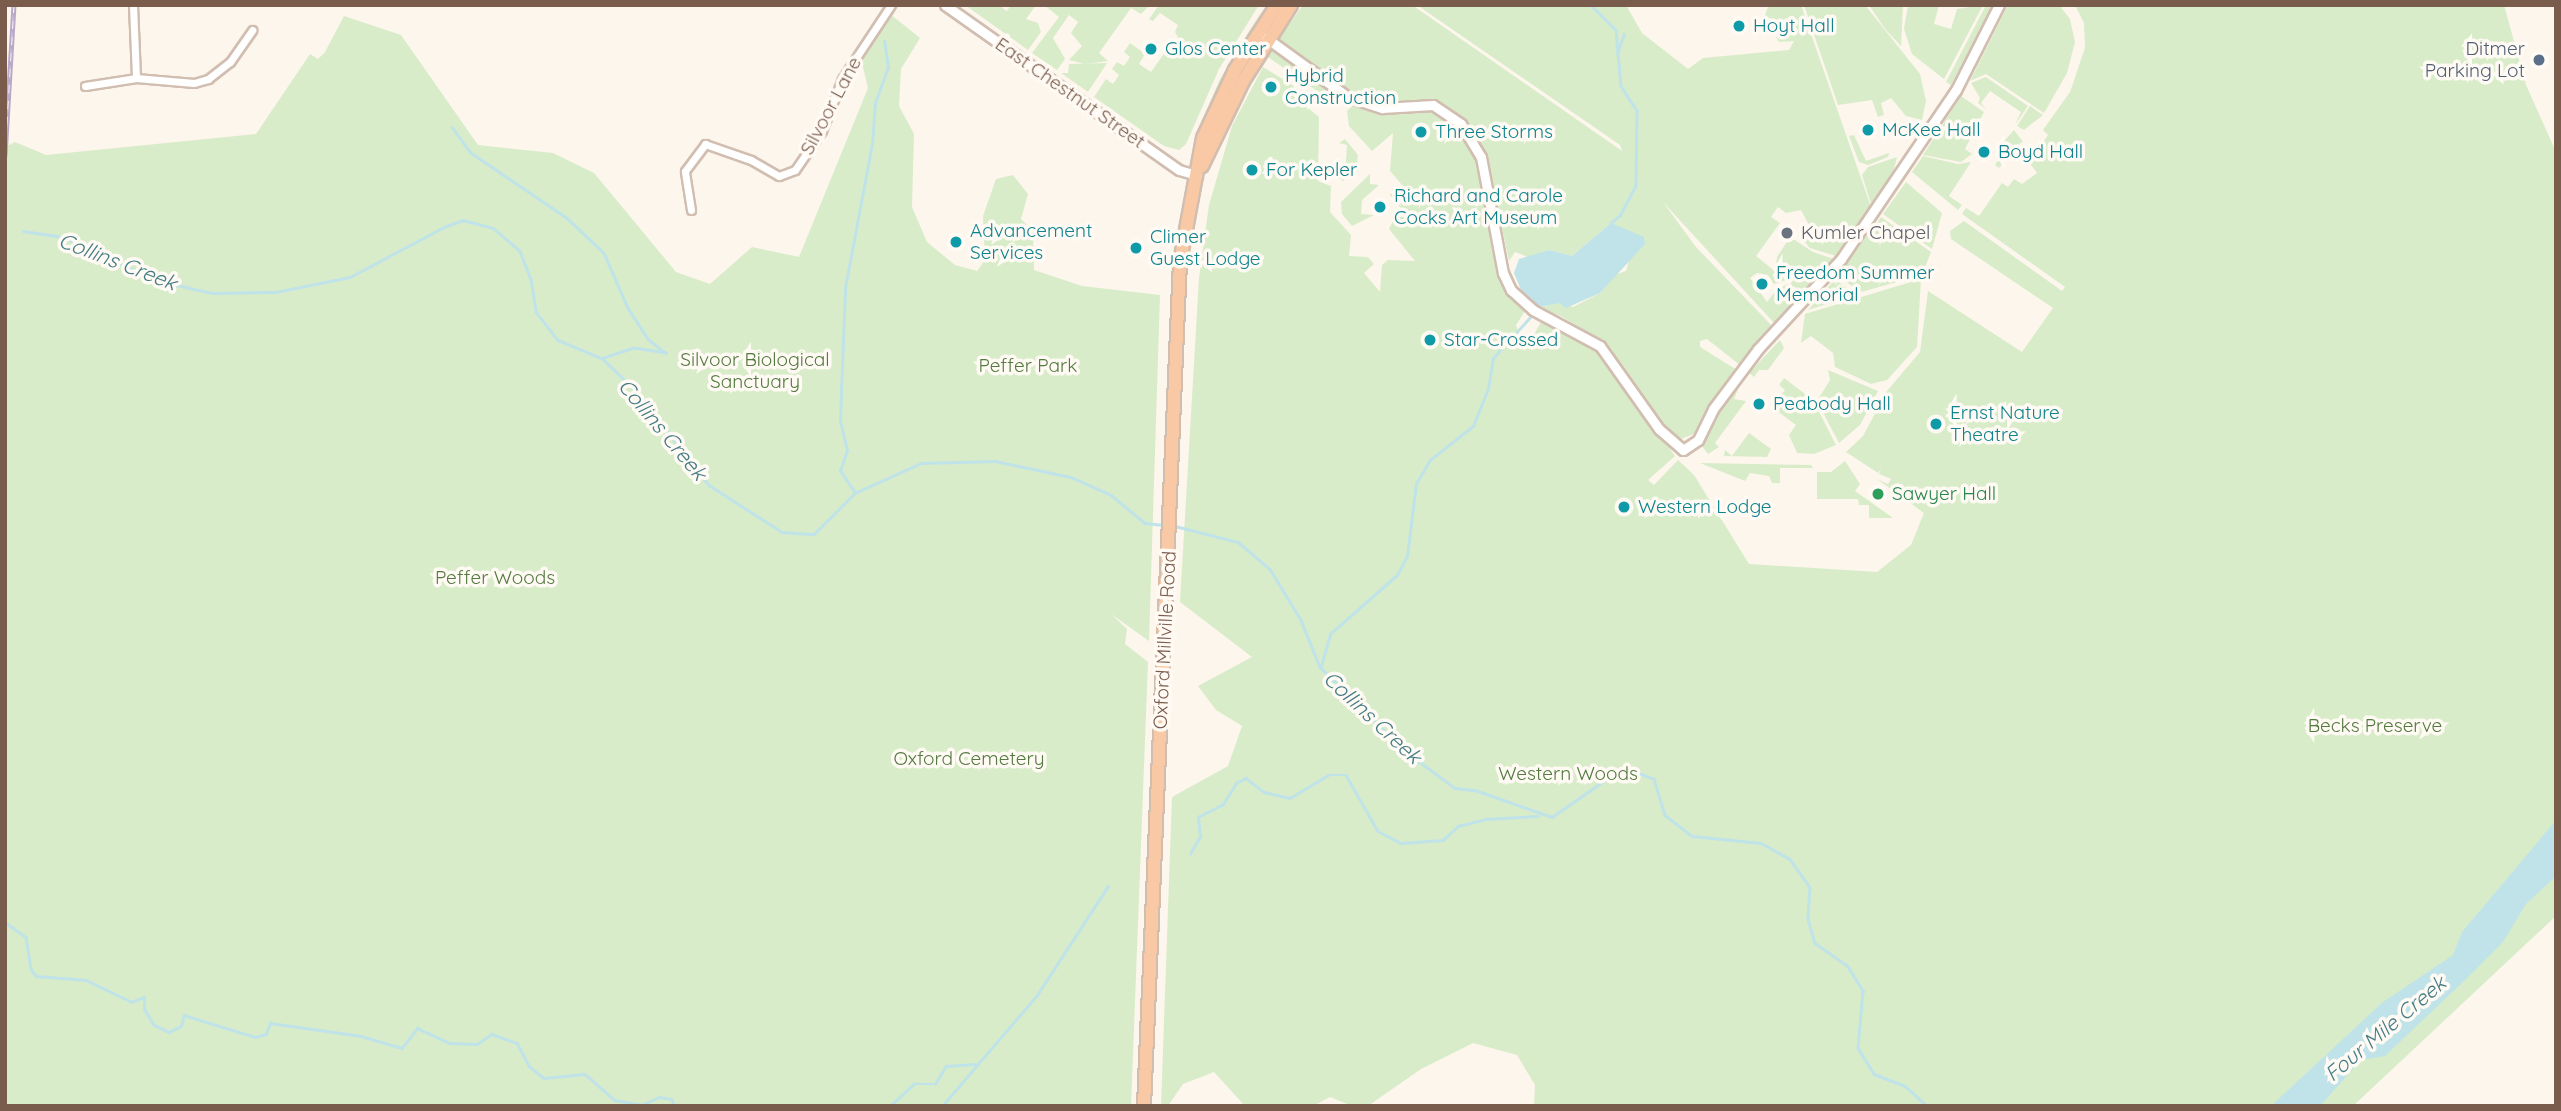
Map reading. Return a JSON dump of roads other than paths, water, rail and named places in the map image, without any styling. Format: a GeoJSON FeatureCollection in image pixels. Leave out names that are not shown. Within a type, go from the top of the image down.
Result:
{"type":"FeatureCollection","features":[{"type":"Feature","properties":{"kind":"highway"},"geometry":{"type":"LineString","coordinates":[[1263,36],[1277,5]]}},
{"type":"Feature","properties":{"kind":"highway"},"geometry":{"type":"LineString","coordinates":[[1263,36],[1291,5]]}},
{"type":"Feature","properties":{"kind":"highway","name":"Oxford Millville Road"},"geometry":{"type":"LineString","coordinates":[[1144,1106],[1180,262],[1197,176],[1213,115],[1263,36]]}},
{"type":"Feature","properties":{"kind":"street"},"geometry":{"type":"LineString","coordinates":[[133,5],[136,78]]}},
{"type":"Feature","properties":{"kind":"street","name":"Silvoor Lane"},"geometry":{"type":"LineString","coordinates":[[691,210],[685,171],[705,144],[751,159],[779,176],[795,170],[822,131],[837,88],[891,5]]}},
{"type":"Feature","properties":{"kind":"street","name":"East Chestnut Street"},"geometry":{"type":"LineString","coordinates":[[945,5],[1179,170],[1197,176]]}},
{"type":"Feature","properties":{"kind":"street"},"geometry":{"type":"LineString","coordinates":[[1263,36],[1357,100],[1382,108],[1433,104],[1461,124],[1481,157],[1503,273],[1524,304],[1600,346],[1667,439],[1690,449],[1742,370],[1829,274],[1897,179],[1956,90],[1999,5]]}},
{"type":"Feature","properties":{"kind":"street"},"geometry":{"type":"LineString","coordinates":[[85,86],[136,78],[194,83],[208,79],[230,62],[252,30]]}},
{"type":"Feature","properties":{"kind":"water"},"geometry":{"type":"Polygon","coordinates":[[[1611,223],[1644,237],[1645,244],[1600,293],[1566,308],[1559,303],[1540,307],[1523,295],[1514,273],[1519,259],[1549,250],[1572,256],[1611,223]]]}},
{"type":"Feature","properties":{"kind":"water","name":"Four Mile Creek"},"geometry":{"type":"Polygon","coordinates":[[[2556,820],[2556,876],[2526,904],[2503,942],[2385,1056],[2361,1060],[2320,1106],[2271,1106],[2383,1002],[2453,955],[2462,932],[2556,820]]]}},
{"type":"Feature","properties":{"kind":"waterway"},"geometry":{"type":"LineString","coordinates":[[1591,5],[1616,30],[1621,86],[1637,111],[1636,186],[1620,216],[1611,223]]}},
{"type":"Feature","properties":{"kind":"waterway"},"geometry":{"type":"LineString","coordinates":[[1617,54],[1624,34]]}},
{"type":"Feature","properties":{"kind":"waterway"},"geometry":{"type":"LineString","coordinates":[[855,493],[840,471],[847,451],[840,420],[845,288],[872,144],[875,103],[888,68],[884,41]]}},
{"type":"Feature","properties":{"kind":"waterway"},"geometry":{"type":"LineString","coordinates":[[452,127],[470,152],[567,218],[604,253],[628,308],[648,339],[666,353],[634,348],[604,358]]}},
{"type":"Feature","properties":{"kind":"waterway","name":"Collins Creek"},"geometry":{"type":"LineString","coordinates":[[23,231],[63,237],[155,280],[212,293],[276,292],[350,277],[444,227],[463,220],[493,228],[520,251],[531,279],[536,312],[558,340],[603,359],[637,392],[709,485],[782,532],[814,534],[855,493],[921,463],[995,461],[1071,477],[1111,495],[1145,523],[1164,525]]}},
{"type":"Feature","properties":{"kind":"waterway"},"geometry":{"type":"LineString","coordinates":[[1321,666],[1330,634],[1397,575],[1407,556],[1416,484],[1430,460],[1473,426],[1488,389],[1493,358],[1533,314]]}},
{"type":"Feature","properties":{"kind":"waterway","name":"Collins Creek"},"geometry":{"type":"LineString","coordinates":[[1175,526],[1238,542],[1270,569],[1301,620],[1320,667],[1405,751],[1455,788],[1475,790],[1552,817],[1608,778],[1631,770],[1654,779],[1665,815],[1692,836],[1761,843],[1790,859],[1810,888],[1808,919],[1815,943],[1847,965],[1863,991],[1858,1048],[1874,1074],[1905,1086],[1927,1106]]}},
{"type":"Feature","properties":{"kind":"waterway"},"geometry":{"type":"LineString","coordinates":[[1190,854],[1200,837],[1198,817],[1223,804],[1236,783],[1246,778],[1264,792],[1290,798],[1328,775],[1346,775],[1378,831],[1401,843],[1443,840],[1458,826],[1486,819],[1538,816]]}},
{"type":"Feature","properties":{"kind":"waterway"},"geometry":{"type":"LineString","coordinates":[[942,1106],[1037,995],[1108,886]]}},
{"type":"Feature","properties":{"kind":"waterway"},"geometry":{"type":"LineString","coordinates":[[5,922],[26,937],[31,969],[36,976],[86,980],[132,1002],[144,997],[145,1010],[154,1025],[169,1032],[181,1026],[184,1015],[255,1037],[266,1034],[270,1023],[361,1036],[402,1048],[417,1028],[449,1043],[477,1044],[492,1034],[517,1043],[529,1066],[544,1078],[585,1074],[615,1100],[642,1105],[659,1097],[672,1099],[674,1106]]}},
{"type":"Feature","properties":{"kind":"waterway"},"geometry":{"type":"LineString","coordinates":[[890,1106],[914,1084],[935,1084],[946,1066],[975,1064]]}},
{"type":"Feature","properties":{"kind":"railway"},"geometry":{"type":"LineString","coordinates":[[5,156],[14,5]]}},
{"type":"Feature","properties":{"kind":"place","name":"Hoyt Hall"},"geometry":{"type":"Point","coordinates":[1739,26]}},
{"type":"Feature","properties":{"kind":"place","name":"Glos Center"},"geometry":{"type":"Point","coordinates":[1151,49]}},
{"type":"Feature","properties":{"kind":"place","name":"Ditmer Parking Lot"},"geometry":{"type":"Point","coordinates":[2539,60]}},
{"type":"Feature","properties":{"kind":"place","name":"Hybrid Construction"},"geometry":{"type":"Point","coordinates":[1271,87]}},
{"type":"Feature","properties":{"kind":"place","name":"McKee Hall"},"geometry":{"type":"Point","coordinates":[1868,130]}},
{"type":"Feature","properties":{"kind":"place","name":"Three Storms"},"geometry":{"type":"Point","coordinates":[1421,132]}},
{"type":"Feature","properties":{"kind":"place","name":"Boyd Hall"},"geometry":{"type":"Point","coordinates":[1984,152]}},
{"type":"Feature","properties":{"kind":"place","name":"For Kepler"},"geometry":{"type":"Point","coordinates":[1252,170]}},
{"type":"Feature","properties":{"kind":"place","name":"Richard and Carole Cocks Art Museum"},"geometry":{"type":"Point","coordinates":[1380,207]}},
{"type":"Feature","properties":{"kind":"place","name":"Kumler Chapel"},"geometry":{"type":"Point","coordinates":[1787,233]}},
{"type":"Feature","properties":{"kind":"place","name":"Advancement Services"},"geometry":{"type":"Point","coordinates":[956,242]}},
{"type":"Feature","properties":{"kind":"place","name":"Climer Guest Lodge"},"geometry":{"type":"Point","coordinates":[1136,248]}},
{"type":"Feature","properties":{"kind":"place","name":"Freedom Summer Memorial"},"geometry":{"type":"Point","coordinates":[1762,284]}},
{"type":"Feature","properties":{"kind":"place","name":"Star-Crossed"},"geometry":{"type":"Point","coordinates":[1430,340]}},
{"type":"Feature","properties":{"kind":"place","name":"Peabody Hall"},"geometry":{"type":"Point","coordinates":[1759,404]}},
{"type":"Feature","properties":{"kind":"place","name":"Ernst Nature Theatre"},"geometry":{"type":"Point","coordinates":[1936,424]}},
{"type":"Feature","properties":{"kind":"place","name":"Sawyer Hall"},"geometry":{"type":"Point","coordinates":[1878,494]}},
{"type":"Feature","properties":{"kind":"place","name":"Western Lodge"},"geometry":{"type":"Point","coordinates":[1624,507]}},
{"type":"Feature","properties":{"kind":"park label","name":"Peffer Park"},"geometry":{"type":"Point","coordinates":[1028,366]}},
{"type":"Feature","properties":{"kind":"park label","name":"Silvoor Biological Sanctuary"},"geometry":{"type":"Point","coordinates":[755,371]}},
{"type":"Feature","properties":{"kind":"park label","name":"Peffer Woods"},"geometry":{"type":"Point","coordinates":[495,578]}},
{"type":"Feature","properties":{"kind":"park label","name":"Becks Preserve"},"geometry":{"type":"Point","coordinates":[2375,726]}},
{"type":"Feature","properties":{"kind":"park label","name":"Oxford Cemetery"},"geometry":{"type":"Point","coordinates":[969,759]}},
{"type":"Feature","properties":{"kind":"park label","name":"Western Woods"},"geometry":{"type":"Point","coordinates":[1568,774]}}]}
